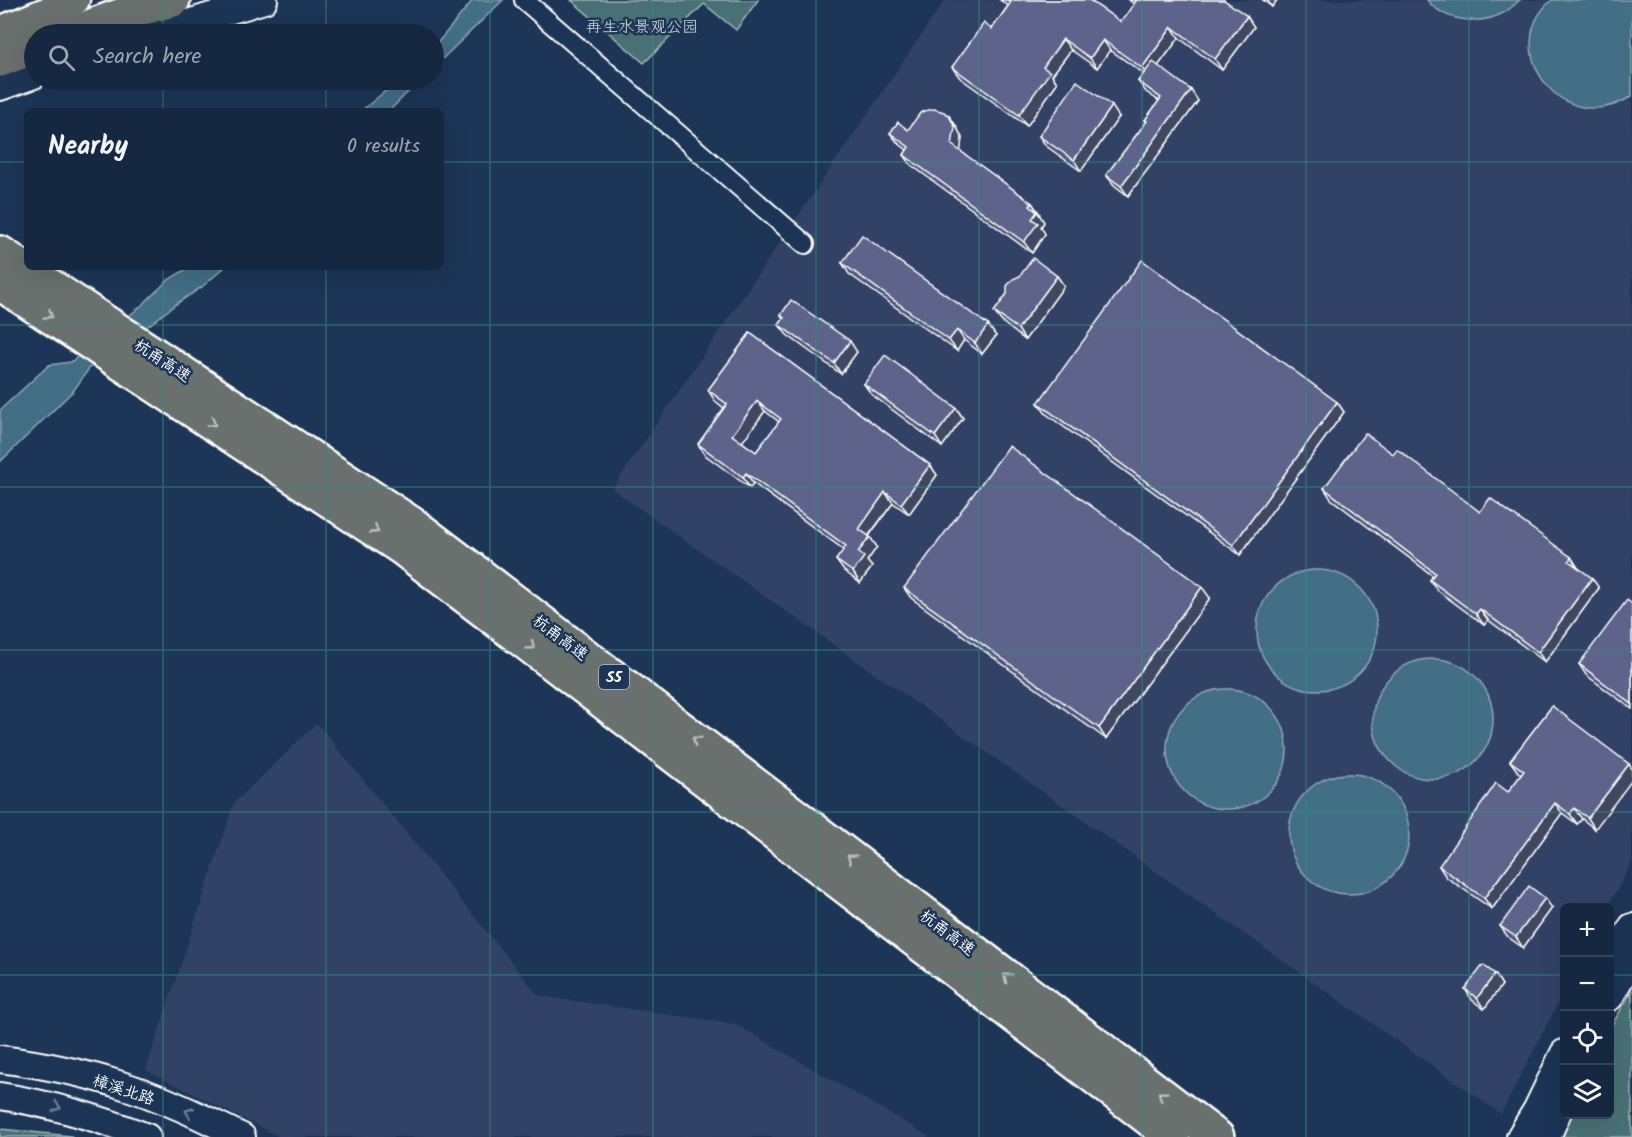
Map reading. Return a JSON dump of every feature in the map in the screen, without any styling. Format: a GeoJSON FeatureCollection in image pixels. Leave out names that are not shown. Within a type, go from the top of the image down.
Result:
{"type":"FeatureCollection","features":[{"type":"Feature","properties":{"kind":"highway"},"geometry":{"type":"LineString","coordinates":[[97,24],[173,0]]}},
{"type":"Feature","properties":{"kind":"highway"},"geometry":{"type":"LineString","coordinates":[[0,60],[24,51]]}},
{"type":"Feature","properties":{"kind":"highway","name":"杭甬高速"},"geometry":{"type":"LineString","coordinates":[[0,253],[24,269]]}},
{"type":"Feature","properties":{"kind":"highway","name":"杭甬高速"},"geometry":{"type":"LineString","coordinates":[[26,270],[415,526],[1213,1134]]}},
{"type":"Feature","properties":{"kind":"highway","name":"杭甬高速"},"geometry":{"type":"LineString","coordinates":[[0,283],[402,548],[1173,1137]]}},
{"type":"Feature","properties":{"kind":"main road"},"geometry":{"type":"LineString","coordinates":[[0,31],[75,0]]}},
{"type":"Feature","properties":{"kind":"street"},"geometry":{"type":"LineString","coordinates":[[185,24],[264,0]]}},
{"type":"Feature","properties":{"kind":"street"},"geometry":{"type":"LineString","coordinates":[[525,0],[805,244]]}},
{"type":"Feature","properties":{"kind":"street"},"geometry":{"type":"LineString","coordinates":[[0,87],[24,79]]}},
{"type":"Feature","properties":{"kind":"street"},"geometry":{"type":"LineString","coordinates":[[1614,959],[1632,927]]}},
{"type":"Feature","properties":{"kind":"street"},"geometry":{"type":"LineString","coordinates":[[1614,990],[1632,957]]}},
{"type":"Feature","properties":{"kind":"street","name":"樟溪北路"},"geometry":{"type":"LineString","coordinates":[[0,1059],[33,1063],[118,1084],[196,1114],[242,1137]]}},
{"type":"Feature","properties":{"kind":"street"},"geometry":{"type":"LineString","coordinates":[[1520,1137],[1537,1109],[1560,1061]]}},
{"type":"Feature","properties":{"kind":"street"},"geometry":{"type":"LineString","coordinates":[[0,1096],[43,1102],[107,1121],[147,1137]]}},
{"type":"Feature","properties":{"kind":"street"},"geometry":{"type":"LineString","coordinates":[[1547,1137],[1560,1107]]}},
{"type":"Feature","properties":{"kind":"shaded area"},"geometry":{"type":"Polygon","coordinates":[[[473,0],[503,0],[444,57],[444,35],[473,0]]]}},
{"type":"Feature","properties":{"kind":"shaded area"},"geometry":{"type":"Polygon","coordinates":[[[945,0],[1632,0],[1632,862],[1610,903],[1560,903],[1560,999],[1501,1114],[612,489],[945,0]]]}},
{"type":"Feature","properties":{"kind":"shaded area"},"geometry":{"type":"Polygon","coordinates":[[[1427,0],[1520,0],[1507,11],[1495,16],[1464,20],[1443,13],[1427,0]]]}},
{"type":"Feature","properties":{"kind":"shaded area"},"geometry":{"type":"Polygon","coordinates":[[[1552,0],[1632,0],[1632,96],[1606,107],[1581,107],[1561,98],[1544,82],[1534,62],[1531,40],[1537,19],[1552,0]]]}},
{"type":"Feature","properties":{"kind":"shaded area"},"geometry":{"type":"Polygon","coordinates":[[[387,90],[410,90],[392,108],[365,108],[387,90]]]}},
{"type":"Feature","properties":{"kind":"shaded area"},"geometry":{"type":"Polygon","coordinates":[[[185,270],[222,270],[101,363],[90,367],[74,390],[0,462],[0,410],[49,365],[71,362],[141,306],[168,280],[185,270]]]}},
{"type":"Feature","properties":{"kind":"shaded area"},"geometry":{"type":"Polygon","coordinates":[[[1317,570],[1340,575],[1359,588],[1372,607],[1377,630],[1372,653],[1359,672],[1340,685],[1317,690],[1294,685],[1275,672],[1262,653],[1257,630],[1262,607],[1275,588],[1294,575],[1317,570]]]}},
{"type":"Feature","properties":{"kind":"shaded area"},"geometry":{"type":"Polygon","coordinates":[[[1433,659],[1456,664],[1475,677],[1488,696],[1493,719],[1488,742],[1475,761],[1456,774],[1433,779],[1410,774],[1391,761],[1378,742],[1373,719],[1378,696],[1391,677],[1410,664],[1433,659]]]}},
{"type":"Feature","properties":{"kind":"shaded area"},"geometry":{"type":"Polygon","coordinates":[[[1227,689],[1250,694],[1269,707],[1282,726],[1287,749],[1282,772],[1269,791],[1250,804],[1227,809],[1204,804],[1185,791],[1172,772],[1167,749],[1172,726],[1185,707],[1204,694],[1227,689]]]}},
{"type":"Feature","properties":{"kind":"shaded area"},"geometry":{"type":"Polygon","coordinates":[[[317,723],[539,996],[735,1024],[930,1137],[280,1137],[146,1070],[234,803],[317,723]]]}},
{"type":"Feature","properties":{"kind":"shaded area"},"geometry":{"type":"Polygon","coordinates":[[[1349,774],[1372,779],[1391,792],[1404,811],[1409,834],[1404,857],[1391,876],[1372,889],[1349,894],[1326,889],[1307,876],[1294,857],[1289,834],[1294,811],[1307,792],[1326,779],[1349,774]]]}},
{"type":"Feature","properties":{"kind":"green space","name":"再生水景观公园"},"geometry":{"type":"Polygon","coordinates":[[[571,0],[758,0],[736,30],[704,4],[644,63],[571,0]]]}},
{"type":"Feature","properties":{"kind":"green space"},"geometry":{"type":"Polygon","coordinates":[[[1632,991],[1632,1137],[1559,1137],[1567,1119],[1614,1119],[1614,1021],[1632,991]]]}},
{"type":"Feature","properties":{"kind":"green space"},"geometry":{"type":"Polygon","coordinates":[[[0,1129],[71,1136],[73,1137],[0,1137],[0,1129]]]}},
{"type":"Feature","properties":{"kind":"building"},"geometry":{"type":"Polygon","coordinates":[[[1008,0],[1089,0],[1121,22],[1135,0],[1224,0],[1247,16],[1215,59],[1172,27],[1142,68],[1103,40],[1090,58],[1063,39],[1043,67],[1050,72],[1019,115],[952,67],[984,23],[992,29],[1011,2],[1008,0]]]}},
{"type":"Feature","properties":{"kind":"building"},"geometry":{"type":"Polygon","coordinates":[[[1153,62],[1191,90],[1121,186],[1106,175],[1147,121],[1145,120],[1161,98],[1138,81],[1153,62]]]}},
{"type":"Feature","properties":{"kind":"building"},"geometry":{"type":"Polygon","coordinates":[[[1077,81],[1112,106],[1074,160],[1039,136],[1077,81]]]}},
{"type":"Feature","properties":{"kind":"building"},"geometry":{"type":"Polygon","coordinates":[[[934,109],[949,116],[955,127],[952,145],[1032,203],[1030,206],[1037,212],[1032,219],[1038,223],[1024,242],[904,155],[909,147],[890,133],[898,122],[908,130],[920,113],[934,109]]]}},
{"type":"Feature","properties":{"kind":"building"},"geometry":{"type":"Polygon","coordinates":[[[862,235],[988,325],[975,343],[957,330],[949,340],[842,263],[862,235]]]}},
{"type":"Feature","properties":{"kind":"building"},"geometry":{"type":"Polygon","coordinates":[[[1033,258],[1057,276],[1018,329],[994,312],[1007,294],[1007,286],[1013,279],[1020,276],[1033,258]]]}},
{"type":"Feature","properties":{"kind":"building"},"geometry":{"type":"Polygon","coordinates":[[[1142,260],[1337,402],[1233,545],[1038,403],[1142,260]]]}},
{"type":"Feature","properties":{"kind":"building"},"geometry":{"type":"Polygon","coordinates":[[[791,300],[850,341],[834,363],[779,325],[784,318],[781,315],[791,300]]]}},
{"type":"Feature","properties":{"kind":"building"},"geometry":{"type":"Polygon","coordinates":[[[750,333],[930,465],[901,504],[885,492],[859,529],[870,537],[858,552],[864,557],[853,572],[836,560],[846,546],[746,473],[743,477],[698,444],[727,404],[708,390],[750,333]],[[757,401],[732,435],[756,452],[781,419],[757,401]]]}},
{"type":"Feature","properties":{"kind":"building"},"geometry":{"type":"Polygon","coordinates":[[[885,355],[956,408],[935,436],[864,384],[885,355]]]}},
{"type":"Feature","properties":{"kind":"building"},"geometry":{"type":"Polygon","coordinates":[[[1365,433],[1393,454],[1397,449],[1480,512],[1490,498],[1571,557],[1569,561],[1592,578],[1538,652],[1480,609],[1476,614],[1430,580],[1435,573],[1324,488],[1365,433]]]}},
{"type":"Feature","properties":{"kind":"building"},"geometry":{"type":"Polygon","coordinates":[[[1009,446],[1202,587],[1099,728],[904,588],[1009,446]]]}},
{"type":"Feature","properties":{"kind":"building"},"geometry":{"type":"Polygon","coordinates":[[[1627,600],[1632,604],[1632,704],[1579,664],[1627,600]]]}},
{"type":"Feature","properties":{"kind":"building"},"geometry":{"type":"Polygon","coordinates":[[[1552,706],[1629,764],[1588,818],[1574,808],[1570,814],[1555,803],[1484,898],[1439,866],[1496,783],[1508,792],[1524,771],[1510,761],[1552,706]]]}},
{"type":"Feature","properties":{"kind":"building"},"geometry":{"type":"Polygon","coordinates":[[[1529,886],[1545,898],[1516,937],[1500,926],[1529,886]]]}},
{"type":"Feature","properties":{"kind":"building"},"geometry":{"type":"Polygon","coordinates":[[[1483,965],[1495,974],[1477,998],[1465,989],[1483,965]]]}}]}
